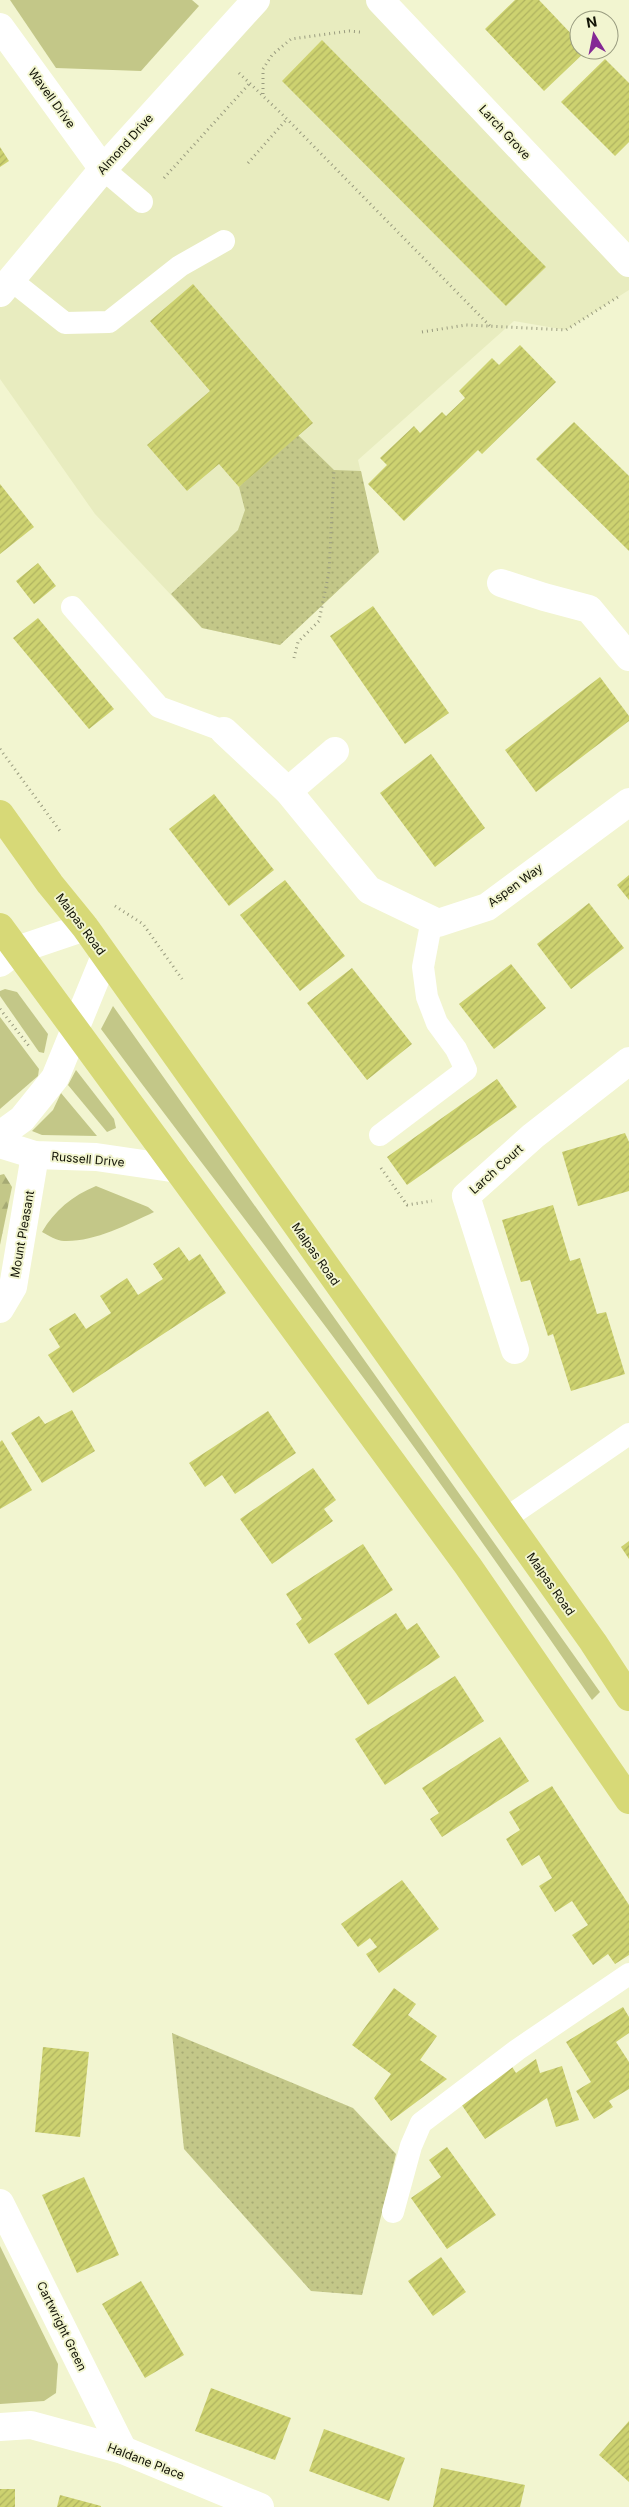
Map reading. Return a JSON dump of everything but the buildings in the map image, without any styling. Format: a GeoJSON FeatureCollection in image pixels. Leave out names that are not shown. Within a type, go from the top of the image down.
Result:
{"type":"FeatureCollection","features":[{"type":"Feature","properties":{"kind":"main road","name":"Malpas Road"},"geometry":{"type":"LineString","coordinates":[[0,814],[50,884],[85,927],[629,1697]]}},
{"type":"Feature","properties":{"kind":"main road"},"geometry":{"type":"LineString","coordinates":[[0,927],[8,957],[74,1028],[178,1169],[468,1566],[629,1800]]}},
{"type":"Feature","properties":{"kind":"street","name":"Almond Drive"},"geometry":{"type":"LineString","coordinates":[[6,287],[103,169],[256,0]]}},
{"type":"Feature","properties":{"kind":"street","name":"Larch Grove"},"geometry":{"type":"LineString","coordinates":[[380,0],[629,263]]}},
{"type":"Feature","properties":{"kind":"street","name":"Wavell Drive"},"geometry":{"type":"LineString","coordinates":[[0,27],[103,169]]}},
{"type":"Feature","properties":{"kind":"street"},"geometry":{"type":"LineString","coordinates":[[502,583],[544,598],[589,609],[629,657]]}},
{"type":"Feature","properties":{"kind":"street","name":"Aspen Way"},"geometry":{"type":"LineString","coordinates":[[224,731],[288,791],[369,890],[438,923],[487,907],[629,802]]}},
{"type":"Feature","properties":{"kind":"street"},"geometry":{"type":"LineString","coordinates":[[288,791],[334,751]]}},
{"type":"Feature","properties":{"kind":"street"},"geometry":{"type":"LineString","coordinates":[[8,957],[85,927]]}},
{"type":"Feature","properties":{"kind":"street"},"geometry":{"type":"LineString","coordinates":[[0,1135],[22,1119],[55,1078],[105,956]]}},
{"type":"Feature","properties":{"kind":"street","name":"Larch Court"},"geometry":{"type":"LineString","coordinates":[[515,1350],[466,1196],[533,1136],[629,1062]]}},
{"type":"Feature","properties":{"kind":"street","name":"Russell Drive"},"geometry":{"type":"LineString","coordinates":[[0,1144],[35,1155],[96,1157],[178,1169]]}},
{"type":"Feature","properties":{"kind":"street","name":"Mount Pleasant"},"geometry":{"type":"LineString","coordinates":[[0,1309],[13,1287],[35,1155]]}},
{"type":"Feature","properties":{"kind":"street","name":"Cartwright Green"},"geometry":{"type":"LineString","coordinates":[[0,2202],[123,2450]]}},
{"type":"Feature","properties":{"kind":"street","name":"Haldane Place"},"geometry":{"type":"LineString","coordinates":[[0,2426],[31,2425],[123,2450],[260,2507]]}},
{"type":"Feature","properties":{"kind":"lane"},"geometry":{"type":"LineString","coordinates":[[103,169],[142,202]]}},
{"type":"Feature","properties":{"kind":"lane"},"geometry":{"type":"LineString","coordinates":[[6,287],[66,324],[109,322],[180,266],[224,241]]}},
{"type":"Feature","properties":{"kind":"lane"},"geometry":{"type":"LineString","coordinates":[[72,607],[159,707],[224,731]]}},
{"type":"Feature","properties":{"kind":"lane"},"geometry":{"type":"LineString","coordinates":[[380,1135],[466,1070],[456,1048],[437,1023],[427,997],[423,967],[432,919]]}},
{"type":"Feature","properties":{"kind":"lane"},"geometry":{"type":"LineString","coordinates":[[505,1519],[629,1434]]}},
{"type":"Feature","properties":{"kind":"lane"},"geometry":{"type":"LineString","coordinates":[[393,2212],[411,2146],[421,2123],[517,2050],[629,1974]]}},
{"type":"Feature","properties":{"kind":"path"},"geometry":{"type":"LineString","coordinates":[[262,95],[263,69],[272,55],[291,39],[349,31],[415,36]]}},
{"type":"Feature","properties":{"kind":"path"},"geometry":{"type":"LineString","coordinates":[[211,50],[250,83],[287,119],[490,326]]}},
{"type":"Feature","properties":{"kind":"path"},"geometry":{"type":"LineString","coordinates":[[142,202],[250,83]]}},
{"type":"Feature","properties":{"kind":"path"},"geometry":{"type":"LineString","coordinates":[[248,163],[287,119]]}},
{"type":"Feature","properties":{"kind":"path"},"geometry":{"type":"LineString","coordinates":[[422,332],[466,325],[566,330],[621,295]]}},
{"type":"Feature","properties":{"kind":"path"},"geometry":{"type":"LineString","coordinates":[[294,658],[298,642],[319,621],[328,572],[334,470]]}},
{"type":"Feature","properties":{"kind":"path"},"geometry":{"type":"LineString","coordinates":[[0,749],[46,812]]}},
{"type":"Feature","properties":{"kind":"path"},"geometry":{"type":"LineString","coordinates":[[109,902],[143,924],[182,978]]}},
{"type":"Feature","properties":{"kind":"path"},"geometry":{"type":"LineString","coordinates":[[0,1009],[55,1078]]}},
{"type":"Feature","properties":{"kind":"path"},"geometry":{"type":"LineString","coordinates":[[380,1135],[379,1165],[407,1205],[466,1196]]}},
{"type":"Feature","properties":{"kind":"shaded area"},"geometry":{"type":"Polygon","coordinates":[[[256,0],[380,0],[629,263],[629,290],[566,330],[514,321],[358,460],[379,552],[280,645],[202,628],[95,514],[0,379],[0,293],[256,0]]]}},
{"type":"Feature","properties":{"kind":"green space"},"geometry":{"type":"Polygon","coordinates":[[[10,0],[192,0],[199,6],[141,71],[56,68],[10,0]]]}},
{"type":"Feature","properties":{"kind":"green space"},"geometry":{"type":"Polygon","coordinates":[[[298,435],[334,470],[361,471],[379,552],[280,645],[202,628],[171,594],[238,530],[245,510],[239,487],[298,435]]]}},
{"type":"Feature","properties":{"kind":"green space"},"geometry":{"type":"Polygon","coordinates":[[[5,989],[17,992],[48,1034],[44,1053],[39,1052],[0,996],[0,991],[5,989]]]}},
{"type":"Feature","properties":{"kind":"green space"},"geometry":{"type":"Polygon","coordinates":[[[113,1006],[600,1692],[592,1700],[398,1424],[101,1029],[113,1006]]]}},
{"type":"Feature","properties":{"kind":"green space"},"geometry":{"type":"Polygon","coordinates":[[[0,1017],[39,1069],[38,1076],[0,1109],[0,1017]]]}},
{"type":"Feature","properties":{"kind":"green space"},"geometry":{"type":"Polygon","coordinates":[[[76,1070],[114,1119],[116,1128],[107,1132],[68,1085],[76,1070]]]}},
{"type":"Feature","properties":{"kind":"green space"},"geometry":{"type":"Polygon","coordinates":[[[61,1093],[97,1136],[42,1135],[32,1131],[53,1110],[61,1093]]]}},
{"type":"Feature","properties":{"kind":"green space"},"geometry":{"type":"Polygon","coordinates":[[[4,1174],[12,1187],[0,1245],[0,1175],[4,1174]]]}},
{"type":"Feature","properties":{"kind":"green space"},"geometry":{"type":"Polygon","coordinates":[[[96,1186],[148,1207],[154,1212],[110,1232],[87,1239],[61,1241],[42,1232],[58,1210],[65,1204],[79,1194],[96,1186]]]}},
{"type":"Feature","properties":{"kind":"green space"},"geometry":{"type":"Polygon","coordinates":[[[172,2033],[353,2108],[396,2154],[362,2295],[311,2291],[184,2149],[172,2033]]]}},
{"type":"Feature","properties":{"kind":"green space"},"geometry":{"type":"Polygon","coordinates":[[[0,2246],[58,2364],[56,2393],[44,2401],[0,2404],[0,2246]]]}}]}
